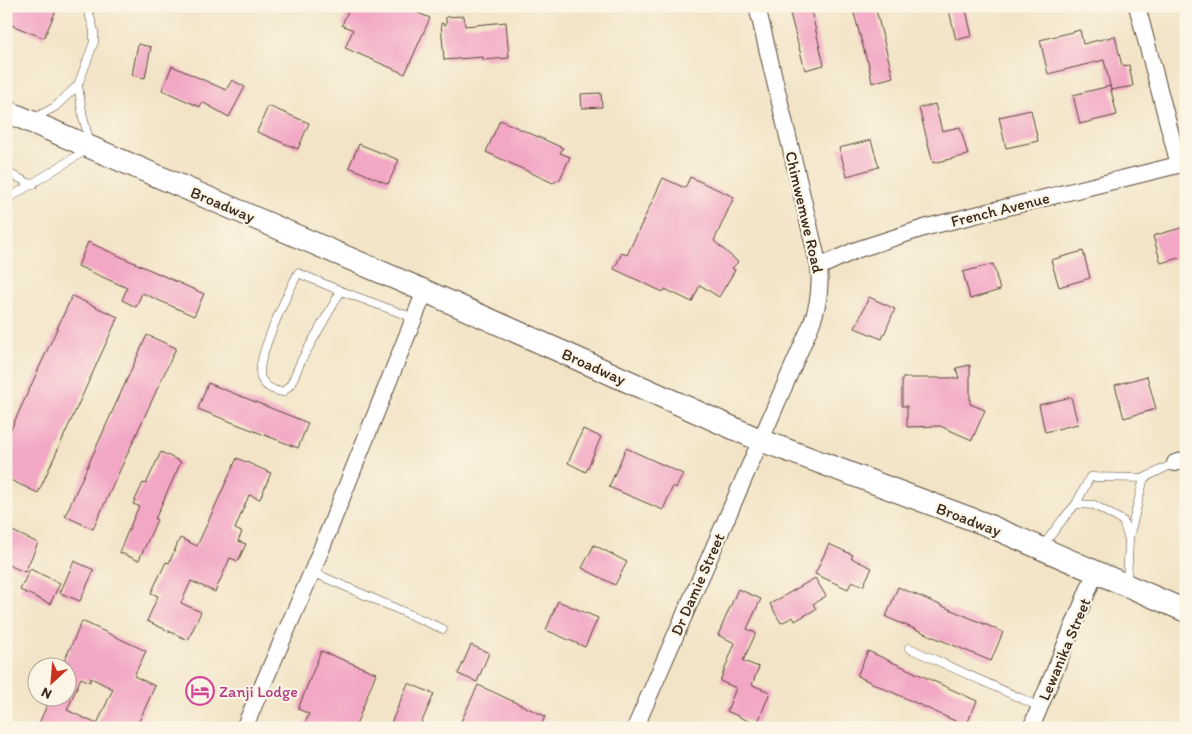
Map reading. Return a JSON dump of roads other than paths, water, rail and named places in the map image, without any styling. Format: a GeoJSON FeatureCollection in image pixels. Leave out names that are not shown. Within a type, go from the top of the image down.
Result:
{"type":"FeatureCollection","features":[{"type":"Feature","properties":{"kind":"main road","name":"Broadway"},"geometry":{"type":"LineString","coordinates":[[6,112],[425,291],[760,440],[985,524],[1186,611]]}},
{"type":"Feature","properties":{"kind":"street","name":"Chimwemwe Road"},"geometry":{"type":"LineString","coordinates":[[757,6],[819,267],[820,296],[816,311],[760,440]]}},
{"type":"Feature","properties":{"kind":"street"},"geometry":{"type":"LineString","coordinates":[[1137,6],[1182,164]]}},
{"type":"Feature","properties":{"kind":"street","name":"French Avenue"},"geometry":{"type":"LineString","coordinates":[[819,267],[856,250],[927,227],[1182,164]]}},
{"type":"Feature","properties":{"kind":"street"},"geometry":{"type":"LineString","coordinates":[[244,728],[312,572],[425,291]]}},
{"type":"Feature","properties":{"kind":"street","name":"Dr Damie Street"},"geometry":{"type":"LineString","coordinates":[[634,728],[760,440]]}},
{"type":"Feature","properties":{"kind":"street","name":"Lewanika Street"},"geometry":{"type":"LineString","coordinates":[[1031,728],[1096,571]]}},
{"type":"Feature","properties":{"kind":"lane"},"geometry":{"type":"LineString","coordinates":[[29,121],[55,107],[78,85],[94,42],[94,32],[87,6]]}},
{"type":"Feature","properties":{"kind":"lane"},"geometry":{"type":"LineString","coordinates":[[6,200],[33,185],[90,147],[78,85]]}},
{"type":"Feature","properties":{"kind":"lane"},"geometry":{"type":"LineString","coordinates":[[6,172],[33,185]]}},
{"type":"Feature","properties":{"kind":"lane"},"geometry":{"type":"LineString","coordinates":[[341,290],[290,384],[283,392],[272,390],[261,378],[260,364],[289,290],[298,274],[341,290],[414,318]]}},
{"type":"Feature","properties":{"kind":"lane"},"geometry":{"type":"LineString","coordinates":[[1041,548],[1076,504],[1090,477],[1144,478],[1180,461]]}},
{"type":"Feature","properties":{"kind":"lane"},"geometry":{"type":"LineString","coordinates":[[1127,584],[1129,540],[1144,478]]}},
{"type":"Feature","properties":{"kind":"lane"},"geometry":{"type":"LineString","coordinates":[[1076,504],[1094,505],[1123,521],[1129,540]]}},
{"type":"Feature","properties":{"kind":"lane"},"geometry":{"type":"LineString","coordinates":[[312,572],[443,629]]}},
{"type":"Feature","properties":{"kind":"lane"},"geometry":{"type":"LineString","coordinates":[[909,648],[1040,707]]}},
{"type":"Feature","properties":{"kind":"place","name":"Zanji Lodge"},"geometry":{"type":"Point","coordinates":[200,691]}}]}
